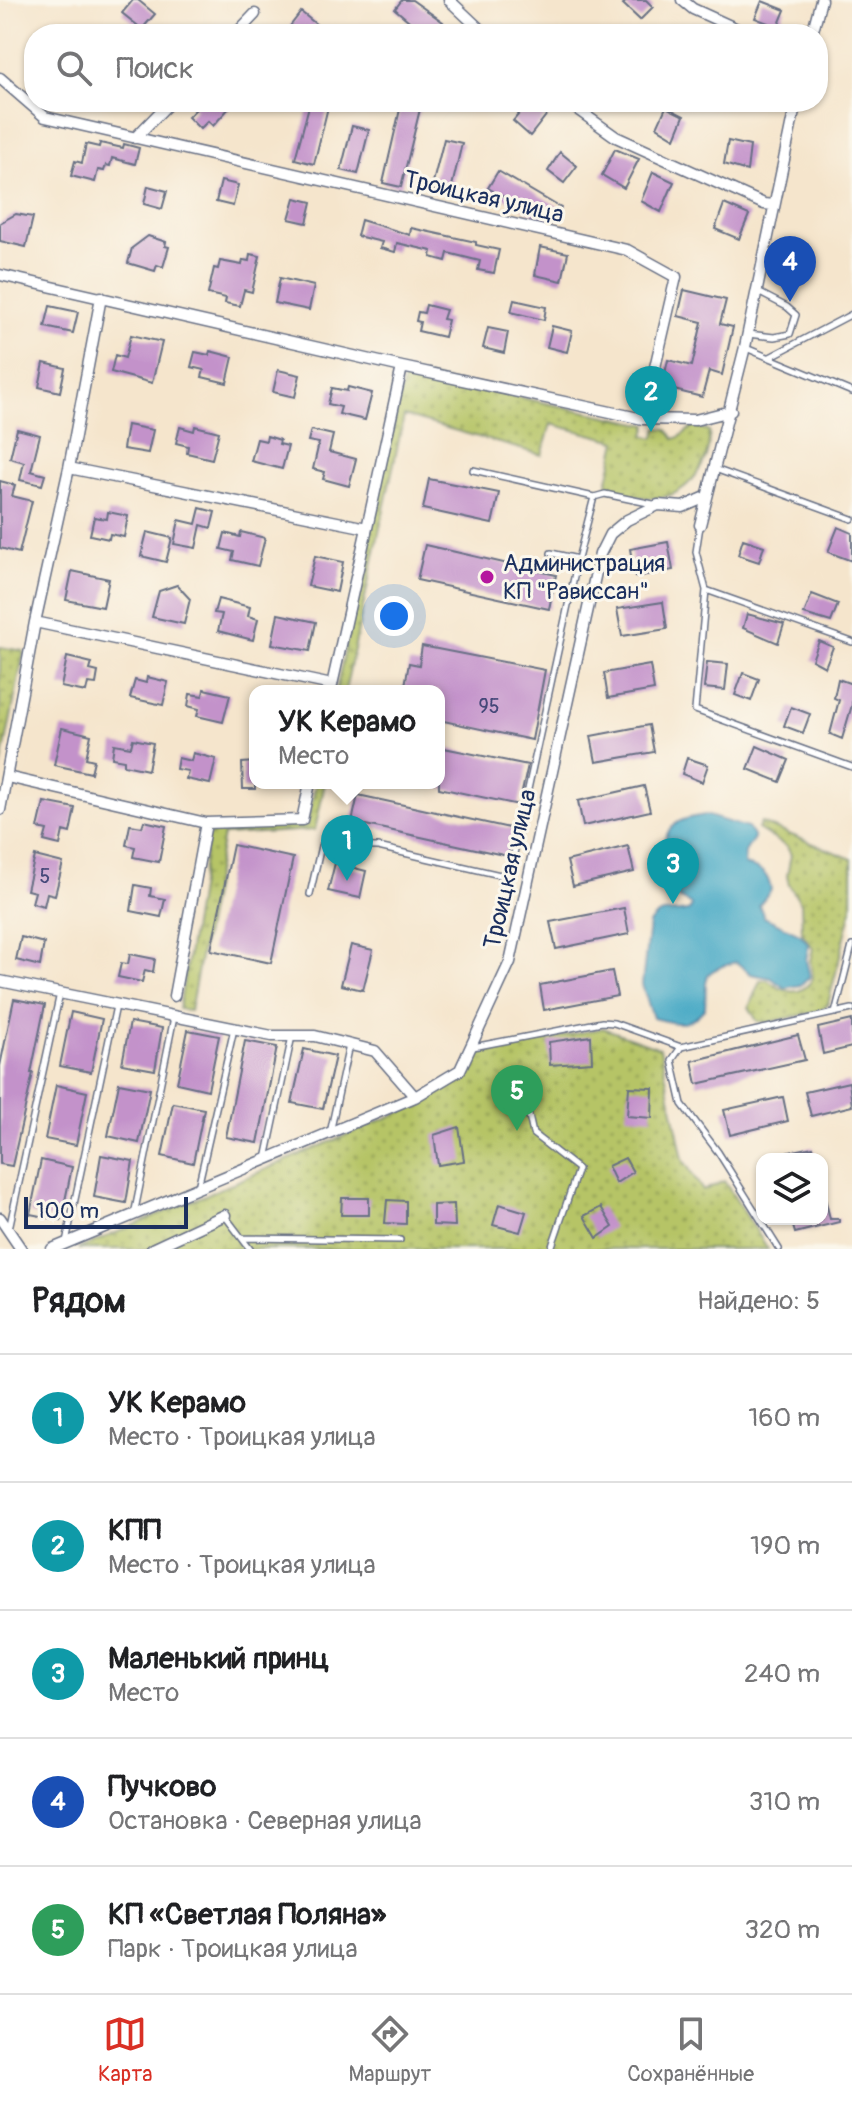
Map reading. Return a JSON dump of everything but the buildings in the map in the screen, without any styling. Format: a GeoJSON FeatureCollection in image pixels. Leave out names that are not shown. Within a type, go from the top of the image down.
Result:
{"type":"FeatureCollection","features":[{"type":"Feature","properties":{"kind":"street"},"geometry":{"type":"LineString","coordinates":[[449,0],[474,24]]}},
{"type":"Feature","properties":{"kind":"street"},"geometry":{"type":"LineString","coordinates":[[682,0],[693,9],[726,24]]}},
{"type":"Feature","properties":{"kind":"street"},"geometry":{"type":"LineString","coordinates":[[815,24],[821,0]]}},
{"type":"Feature","properties":{"kind":"street"},"geometry":{"type":"LineString","coordinates":[[246,24],[255,14]]}},
{"type":"Feature","properties":{"kind":"street","name":"Троицкая улица"},"geometry":{"type":"LineString","coordinates":[[0,78],[24,99]]}},
{"type":"Feature","properties":{"kind":"street","name":"Троицкая улица"},"geometry":{"type":"LineString","coordinates":[[39,112],[45,117],[627,250],[676,277],[643,419]]}},
{"type":"Feature","properties":{"kind":"street"},"geometry":{"type":"LineString","coordinates":[[135,138],[160,112]]}},
{"type":"Feature","properties":{"kind":"street"},"geometry":{"type":"LineString","coordinates":[[581,112],[616,137],[764,204],[774,205]]}},
{"type":"Feature","properties":{"kind":"street"},"geometry":{"type":"LineString","coordinates":[[700,525],[731,411],[794,112]]}},
{"type":"Feature","properties":{"kind":"street"},"geometry":{"type":"LineString","coordinates":[[0,275],[643,419],[695,420],[731,411]]}},
{"type":"Feature","properties":{"kind":"street"},"geometry":{"type":"LineString","coordinates":[[0,810],[101,297]]}},
{"type":"Feature","properties":{"kind":"street"},"geometry":{"type":"LineString","coordinates":[[332,685],[402,367]]}},
{"type":"Feature","properties":{"kind":"street"},"geometry":{"type":"LineString","coordinates":[[69,468],[367,528]]}},
{"type":"Feature","properties":{"kind":"street"},"geometry":{"type":"LineString","coordinates":[[658,505],[683,507],[706,497]]}},
{"type":"Feature","properties":{"kind":"street","name":"Троицкая улица"},"geometry":{"type":"LineString","coordinates":[[52,1249],[415,1097],[460,1070],[510,962],[600,554],[610,534],[627,520],[658,505]]}},
{"type":"Feature","properties":{"kind":"street"},"geometry":{"type":"LineString","coordinates":[[35,622],[318,685]]}},
{"type":"Feature","properties":{"kind":"street"},"geometry":{"type":"LineString","coordinates":[[7,777],[206,823],[302,820],[309,789]]}},
{"type":"Feature","properties":{"kind":"street"},"geometry":{"type":"LineString","coordinates":[[174,996],[206,823]]}},
{"type":"Feature","properties":{"kind":"street"},"geometry":{"type":"LineString","coordinates":[[0,983],[272,1036],[315,1036],[375,1051],[415,1097]]}},
{"type":"Feature","properties":{"kind":"street"},"geometry":{"type":"LineString","coordinates":[[152,1249],[225,1215]]}},
{"type":"Feature","properties":{"kind":"street"},"geometry":{"type":"LineString","coordinates":[[0,1218],[21,1249]]}},
{"type":"Feature","properties":{"kind":"lane"},"geometry":{"type":"LineString","coordinates":[[748,334],[774,337],[790,334],[796,315],[758,292]]}},
{"type":"Feature","properties":{"kind":"lane"},"geometry":{"type":"LineString","coordinates":[[769,357],[852,314]]}},
{"type":"Feature","properties":{"kind":"lane"},"geometry":{"type":"LineString","coordinates":[[745,347],[852,392]]}},
{"type":"Feature","properties":{"kind":"lane"},"geometry":{"type":"LineString","coordinates":[[715,469],[852,519]]}},
{"type":"Feature","properties":{"kind":"lane"},"geometry":{"type":"LineString","coordinates":[[473,470],[594,497],[605,494],[658,505]]}},
{"type":"Feature","properties":{"kind":"lane"},"geometry":{"type":"LineString","coordinates":[[310,894],[321,846],[378,847],[509,877],[594,497]]}},
{"type":"Feature","properties":{"kind":"lane"},"geometry":{"type":"LineString","coordinates":[[700,525],[696,552],[706,590],[695,710],[852,767]]}},
{"type":"Feature","properties":{"kind":"lane"},"geometry":{"type":"LineString","coordinates":[[551,553],[578,559]]}},
{"type":"Feature","properties":{"kind":"lane"},"geometry":{"type":"LineString","coordinates":[[706,590],[852,642]]}},
{"type":"Feature","properties":{"kind":"lane"},"geometry":{"type":"LineString","coordinates":[[835,1013],[852,946]]}},
{"type":"Feature","properties":{"kind":"lane"},"geometry":{"type":"LineString","coordinates":[[8,1230],[60,993]]}},
{"type":"Feature","properties":{"kind":"lane"},"geometry":{"type":"LineString","coordinates":[[66,1243],[117,1004]]}},
{"type":"Feature","properties":{"kind":"lane"},"geometry":{"type":"LineString","coordinates":[[472,1047],[602,1022],[614,1023],[681,1047],[852,1009]]}},
{"type":"Feature","properties":{"kind":"lane"},"geometry":{"type":"LineString","coordinates":[[134,1216],[174,1016]]}},
{"type":"Feature","properties":{"kind":"lane"},"geometry":{"type":"LineString","coordinates":[[198,1188],[234,1028]]}},
{"type":"Feature","properties":{"kind":"lane"},"geometry":{"type":"LineString","coordinates":[[265,1160],[292,1036]]}},
{"type":"Feature","properties":{"kind":"lane"},"geometry":{"type":"LineString","coordinates":[[330,1134],[349,1044]]}},
{"type":"Feature","properties":{"kind":"lane"},"geometry":{"type":"LineString","coordinates":[[681,1047],[672,1060],[682,1104],[718,1152],[779,1249]]}},
{"type":"Feature","properties":{"kind":"lane"},"geometry":{"type":"LineString","coordinates":[[502,1082],[519,1091],[526,1102],[533,1134],[578,1169],[551,1249]]}},
{"type":"Feature","properties":{"kind":"lane"},"geometry":{"type":"LineString","coordinates":[[225,1215],[250,1249]]}},
{"type":"Feature","properties":{"kind":"lane"},"geometry":{"type":"LineString","coordinates":[[242,1238],[400,1240]]}},
{"type":"Feature","properties":{"kind":"green space"},"geometry":{"type":"Polygon","coordinates":[[[411,374],[648,425],[645,435],[654,438],[658,428],[667,429],[674,439],[696,426],[709,431],[709,443],[702,465],[688,484],[668,496],[643,497],[606,489],[617,441],[551,424],[542,455],[404,416],[346,685],[337,685],[404,377],[411,374]]]}},
{"type":"Feature","properties":{"kind":"green space"},"geometry":{"type":"Polygon","coordinates":[[[0,647],[24,651],[0,773],[0,647]]]}},
{"type":"Feature","properties":{"kind":"green space"},"geometry":{"type":"Polygon","coordinates":[[[315,789],[324,789],[315,830],[223,835],[190,1011],[179,1009],[208,836],[217,828],[307,826],[315,789]]]}},
{"type":"Feature","properties":{"kind":"green space"},"geometry":{"type":"Polygon","coordinates":[[[761,823],[852,859],[852,909],[828,1004],[820,1011],[765,1023],[757,1021],[749,1007],[760,981],[767,980],[779,988],[792,991],[803,989],[813,978],[810,961],[813,948],[802,933],[801,903],[789,885],[787,876],[791,855],[787,847],[758,829],[761,823]]]}},
{"type":"Feature","properties":{"kind":"green space"},"geometry":{"type":"Polygon","coordinates":[[[603,1028],[660,1048],[683,1159],[703,1191],[724,1181],[768,1249],[78,1249],[422,1103],[465,1075],[478,1054],[603,1028]]]}},
{"type":"Feature","properties":{"kind":"water"},"geometry":{"type":"Polygon","coordinates":[[[705,815],[748,828],[754,838],[745,852],[744,865],[763,872],[771,890],[759,905],[764,917],[800,934],[809,944],[806,960],[810,977],[801,985],[785,988],[771,978],[751,974],[736,962],[725,965],[708,976],[705,1008],[699,1015],[687,1022],[675,1023],[653,1018],[642,985],[649,924],[663,913],[690,910],[691,905],[670,891],[666,884],[662,867],[663,847],[674,825],[705,815]]]}},
{"type":"Feature","properties":{"kind":"place","name":"Пучково"},"geometry":{"type":"Point","coordinates":[790,302]}},
{"type":"Feature","properties":{"kind":"place","name":"КПП"},"geometry":{"type":"Point","coordinates":[651,432]}},
{"type":"Feature","properties":{"kind":"place","name":"Администрация КП \"Рависсан\""},"geometry":{"type":"Point","coordinates":[487,577]}},
{"type":"Feature","properties":{"kind":"place","name":"УК Керамо"},"geometry":{"type":"Point","coordinates":[347,881]}},
{"type":"Feature","properties":{"kind":"place","name":"Маленький принц"},"geometry":{"type":"Point","coordinates":[673,904]}},
{"type":"Feature","properties":{"kind":"place","name":"КП «Светлая Поляна»"},"geometry":{"type":"Point","coordinates":[517,1131]}}]}
